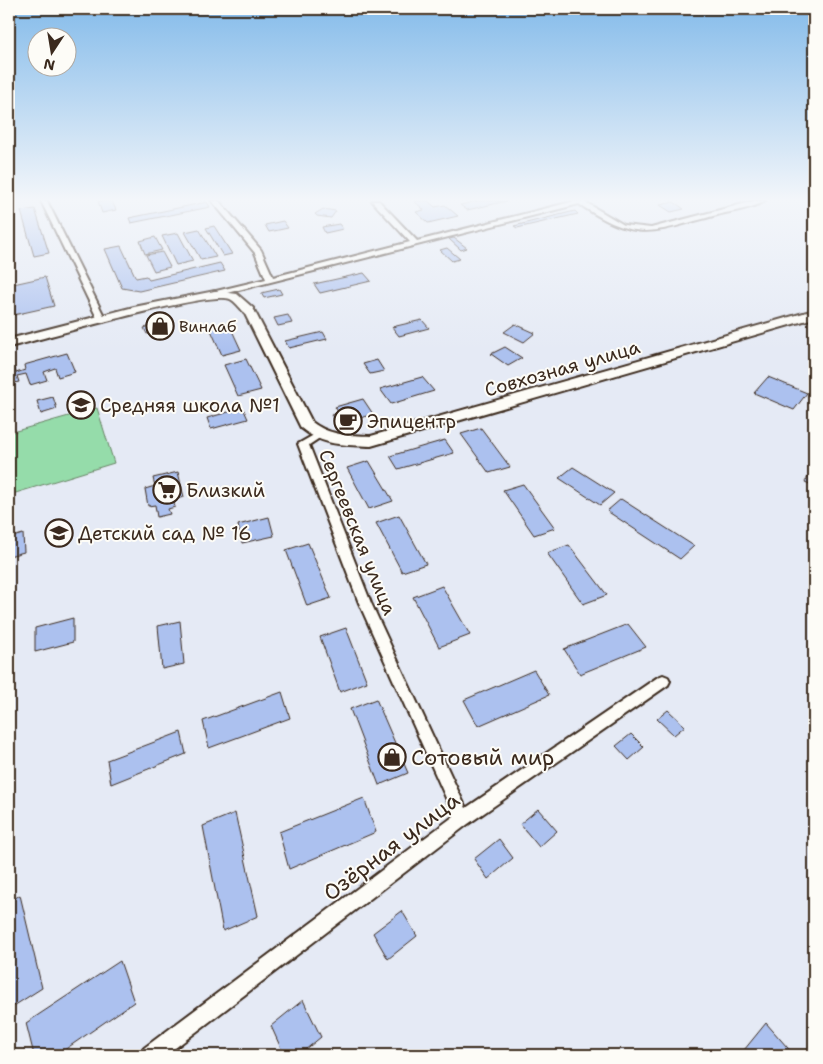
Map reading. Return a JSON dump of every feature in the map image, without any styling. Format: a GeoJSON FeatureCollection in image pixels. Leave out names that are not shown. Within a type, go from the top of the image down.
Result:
{"type":"FeatureCollection","features":[{"type":"Feature","properties":{"kind":"main road","name":"Сергеевская улица"},"geometry":{"type":"LineString","coordinates":[[9,343],[101,318],[215,294],[233,296],[250,310],[306,425],[319,435]]}},
{"type":"Feature","properties":{"kind":"main road","name":"Совхозная улица"},"geometry":{"type":"LineString","coordinates":[[319,435],[339,440],[371,441],[523,400],[814,314]]}},
{"type":"Feature","properties":{"kind":"street"},"geometry":{"type":"LineString","coordinates":[[68,251],[101,318]]}},
{"type":"Feature","properties":{"kind":"street"},"geometry":{"type":"LineString","coordinates":[[257,251],[270,280]]}},
{"type":"Feature","properties":{"kind":"street"},"geometry":{"type":"LineString","coordinates":[[215,294],[388,251]]}},
{"type":"Feature","properties":{"kind":"street","name":"Сергеевская улица"},"geometry":{"type":"LineString","coordinates":[[319,435],[303,444],[365,603],[462,819]]}},
{"type":"Feature","properties":{"kind":"street","name":"Озёрная улица"},"geometry":{"type":"LineString","coordinates":[[151,1055],[462,819],[663,681]]}},
{"type":"Feature","properties":{"kind":"green space"},"geometry":{"type":"Polygon","coordinates":[[[97,408],[114,463],[9,495],[9,433],[97,408]]]}},
{"type":"Feature","properties":{"kind":"building"},"geometry":{"type":"Polygon","coordinates":[[[32,251],[48,251],[49,253],[34,256],[32,251]]]}},
{"type":"Feature","properties":{"kind":"building"},"geometry":{"type":"Polygon","coordinates":[[[106,251],[123,251],[136,278],[146,276],[149,280],[220,263],[225,271],[139,291],[122,288],[106,251]]]}},
{"type":"Feature","properties":{"kind":"building"},"geometry":{"type":"Polygon","coordinates":[[[144,251],[159,251],[145,254],[144,251]]]}},
{"type":"Feature","properties":{"kind":"building"},"geometry":{"type":"Polygon","coordinates":[[[169,251],[187,251],[193,261],[176,265],[169,251]]]}},
{"type":"Feature","properties":{"kind":"building"},"geometry":{"type":"Polygon","coordinates":[[[196,251],[212,251],[216,257],[201,260],[196,251]]]}},
{"type":"Feature","properties":{"kind":"building"},"geometry":{"type":"Polygon","coordinates":[[[220,251],[230,251],[232,254],[223,256],[220,251]]]}},
{"type":"Feature","properties":{"kind":"building"},"geometry":{"type":"Polygon","coordinates":[[[441,251],[450,251],[460,259],[452,261],[441,251]]]}},
{"type":"Feature","properties":{"kind":"building"},"geometry":{"type":"Polygon","coordinates":[[[162,252],[170,267],[154,271],[146,255],[162,252]]]}},
{"type":"Feature","properties":{"kind":"building"},"geometry":{"type":"Polygon","coordinates":[[[364,273],[371,281],[320,293],[314,284],[364,273]]]}},
{"type":"Feature","properties":{"kind":"building"},"geometry":{"type":"Polygon","coordinates":[[[45,277],[54,306],[9,316],[9,285],[45,277]]]}},
{"type":"Feature","properties":{"kind":"building"},"geometry":{"type":"Polygon","coordinates":[[[279,289],[282,294],[264,298],[261,293],[279,289]]]}},
{"type":"Feature","properties":{"kind":"building"},"geometry":{"type":"Polygon","coordinates":[[[288,315],[292,323],[278,326],[274,318],[288,315]]]}},
{"type":"Feature","properties":{"kind":"building"},"geometry":{"type":"Polygon","coordinates":[[[422,320],[429,328],[399,336],[392,327],[422,320]]]}},
{"type":"Feature","properties":{"kind":"building"},"geometry":{"type":"Polygon","coordinates":[[[166,322],[170,328],[147,334],[144,328],[166,322]]]}},
{"type":"Feature","properties":{"kind":"building"},"geometry":{"type":"Polygon","coordinates":[[[229,324],[241,350],[222,355],[210,328],[229,324]]]}},
{"type":"Feature","properties":{"kind":"building"},"geometry":{"type":"Polygon","coordinates":[[[515,324],[535,333],[524,342],[504,332],[515,324]]]}},
{"type":"Feature","properties":{"kind":"building"},"geometry":{"type":"Polygon","coordinates":[[[323,332],[327,339],[289,348],[285,341],[323,332]]]}},
{"type":"Feature","properties":{"kind":"building"},"geometry":{"type":"Polygon","coordinates":[[[505,347],[522,358],[508,366],[491,354],[505,347]]]}},
{"type":"Feature","properties":{"kind":"building"},"geometry":{"type":"Polygon","coordinates":[[[67,353],[75,372],[58,377],[55,368],[44,372],[47,380],[30,385],[26,374],[17,376],[19,382],[9,384],[9,370],[15,368],[16,373],[25,370],[24,365],[67,353]]]}},
{"type":"Feature","properties":{"kind":"building"},"geometry":{"type":"Polygon","coordinates":[[[246,359],[261,390],[238,396],[224,365],[246,359]]]}},
{"type":"Feature","properties":{"kind":"building"},"geometry":{"type":"Polygon","coordinates":[[[377,360],[384,371],[370,374],[363,364],[377,360]]]}},
{"type":"Feature","properties":{"kind":"building"},"geometry":{"type":"Polygon","coordinates":[[[422,377],[434,391],[391,404],[380,389],[422,377]]]}},
{"type":"Feature","properties":{"kind":"building"},"geometry":{"type":"Polygon","coordinates":[[[768,377],[807,393],[794,410],[754,393],[768,377]]]}},
{"type":"Feature","properties":{"kind":"building"},"geometry":{"type":"Polygon","coordinates":[[[53,397],[57,409],[41,414],[37,401],[53,397]]]}},
{"type":"Feature","properties":{"kind":"building"},"geometry":{"type":"Polygon","coordinates":[[[363,399],[373,414],[344,423],[335,421],[331,415],[339,413],[335,407],[363,399]]]}},
{"type":"Feature","properties":{"kind":"building"},"geometry":{"type":"Polygon","coordinates":[[[243,408],[248,419],[211,429],[207,418],[243,408]]]}},
{"type":"Feature","properties":{"kind":"building"},"geometry":{"type":"Polygon","coordinates":[[[481,428],[510,467],[489,473],[461,434],[481,428]]]}},
{"type":"Feature","properties":{"kind":"building"},"geometry":{"type":"Polygon","coordinates":[[[445,440],[454,453],[398,469],[390,456],[445,440]]]}},
{"type":"Feature","properties":{"kind":"building"},"geometry":{"type":"Polygon","coordinates":[[[369,461],[393,501],[369,509],[347,468],[369,461]]]}},
{"type":"Feature","properties":{"kind":"building"},"geometry":{"type":"Polygon","coordinates":[[[573,467],[614,493],[600,505],[559,478],[573,467]]]}},
{"type":"Feature","properties":{"kind":"building"},"geometry":{"type":"Polygon","coordinates":[[[814,467],[814,486],[805,482],[814,467]]]}},
{"type":"Feature","properties":{"kind":"building"},"geometry":{"type":"Polygon","coordinates":[[[178,472],[184,497],[173,500],[175,507],[168,509],[170,514],[157,517],[155,505],[148,506],[145,489],[155,486],[153,478],[178,472]]]}},
{"type":"Feature","properties":{"kind":"building"},"geometry":{"type":"Polygon","coordinates":[[[523,484],[555,528],[534,535],[503,490],[523,484]]]}},
{"type":"Feature","properties":{"kind":"building"},"geometry":{"type":"Polygon","coordinates":[[[621,499],[694,546],[680,559],[607,511],[621,499]]]}},
{"type":"Feature","properties":{"kind":"building"},"geometry":{"type":"Polygon","coordinates":[[[399,515],[426,564],[402,572],[376,523],[399,515]]]}},
{"type":"Feature","properties":{"kind":"building"},"geometry":{"type":"Polygon","coordinates":[[[269,517],[274,536],[242,543],[238,525],[269,517]]]}},
{"type":"Feature","properties":{"kind":"building"},"geometry":{"type":"Polygon","coordinates":[[[23,534],[24,552],[9,556],[9,538],[23,534]]]}},
{"type":"Feature","properties":{"kind":"building"},"geometry":{"type":"Polygon","coordinates":[[[308,543],[331,598],[307,606],[286,550],[308,543]]]}},
{"type":"Feature","properties":{"kind":"building"},"geometry":{"type":"Polygon","coordinates":[[[569,545],[607,595],[583,604],[547,553],[569,545]]]}},
{"type":"Feature","properties":{"kind":"building"},"geometry":{"type":"Polygon","coordinates":[[[442,586],[470,635],[439,647],[413,597],[442,586]]]}},
{"type":"Feature","properties":{"kind":"building"},"geometry":{"type":"Polygon","coordinates":[[[73,618],[73,642],[35,652],[35,628],[73,618]]]}},
{"type":"Feature","properties":{"kind":"building"},"geometry":{"type":"Polygon","coordinates":[[[180,621],[184,664],[162,669],[158,626],[180,621]]]}},
{"type":"Feature","properties":{"kind":"building"},"geometry":{"type":"Polygon","coordinates":[[[628,624],[646,647],[580,674],[564,649],[628,624]]]}},
{"type":"Feature","properties":{"kind":"building"},"geometry":{"type":"Polygon","coordinates":[[[346,628],[367,682],[340,692],[320,637],[346,628]]]}},
{"type":"Feature","properties":{"kind":"building"},"geometry":{"type":"Polygon","coordinates":[[[534,670],[549,695],[478,726],[464,700],[534,670]]]}},
{"type":"Feature","properties":{"kind":"building"},"geometry":{"type":"Polygon","coordinates":[[[282,692],[290,718],[209,748],[203,721],[282,692]]]}},
{"type":"Feature","properties":{"kind":"building"},"geometry":{"type":"Polygon","coordinates":[[[376,699],[408,773],[379,785],[350,709],[376,699]]]}},
{"type":"Feature","properties":{"kind":"building"},"geometry":{"type":"Polygon","coordinates":[[[668,710],[685,726],[674,735],[657,719],[668,710]]]}},
{"type":"Feature","properties":{"kind":"building"},"geometry":{"type":"Polygon","coordinates":[[[181,732],[186,754],[111,784],[107,760],[181,732]]]}},
{"type":"Feature","properties":{"kind":"building"},"geometry":{"type":"Polygon","coordinates":[[[631,734],[644,747],[629,760],[616,746],[631,734]]]}},
{"type":"Feature","properties":{"kind":"building"},"geometry":{"type":"Polygon","coordinates":[[[364,798],[376,832],[289,869],[279,832],[364,798]]]}},
{"type":"Feature","properties":{"kind":"building"},"geometry":{"type":"Polygon","coordinates":[[[538,809],[557,831],[539,847],[520,824],[538,809]]]}},
{"type":"Feature","properties":{"kind":"building"},"geometry":{"type":"Polygon","coordinates":[[[235,813],[258,916],[223,931],[203,826],[235,813]]]}},
{"type":"Feature","properties":{"kind":"building"},"geometry":{"type":"Polygon","coordinates":[[[499,839],[513,858],[488,879],[474,859],[499,839]]]}},
{"type":"Feature","properties":{"kind":"building"},"geometry":{"type":"Polygon","coordinates":[[[20,895],[42,988],[9,1009],[9,902],[20,895]]]}},
{"type":"Feature","properties":{"kind":"building"},"geometry":{"type":"Polygon","coordinates":[[[402,911],[417,936],[388,959],[373,933],[402,911]]]}},
{"type":"Feature","properties":{"kind":"building"},"geometry":{"type":"Polygon","coordinates":[[[120,961],[134,1002],[57,1055],[34,1055],[26,1023],[120,961]]]}},
{"type":"Feature","properties":{"kind":"building"},"geometry":{"type":"Polygon","coordinates":[[[303,1000],[321,1037],[299,1055],[284,1055],[271,1026],[303,1000]]]}},
{"type":"Feature","properties":{"kind":"building"},"geometry":{"type":"Polygon","coordinates":[[[766,1023],[794,1055],[740,1055],[766,1023]]]}},
{"type":"Feature","properties":{"kind":"place","name":"Винлаб"},"geometry":{"type":"Point","coordinates":[160,326]}},
{"type":"Feature","properties":{"kind":"place","name":"Средняя школа №1"},"geometry":{"type":"Point","coordinates":[81,405]}},
{"type":"Feature","properties":{"kind":"place","name":"Эпицентр"},"geometry":{"type":"Point","coordinates":[348,421]}},
{"type":"Feature","properties":{"kind":"place","name":"Близкий"},"geometry":{"type":"Point","coordinates":[167,490]}},
{"type":"Feature","properties":{"kind":"place","name":"Детский сад № 16"},"geometry":{"type":"Point","coordinates":[59,533]}},
{"type":"Feature","properties":{"kind":"place","name":"Сотовый мир"},"geometry":{"type":"Point","coordinates":[392,757]}}]}
